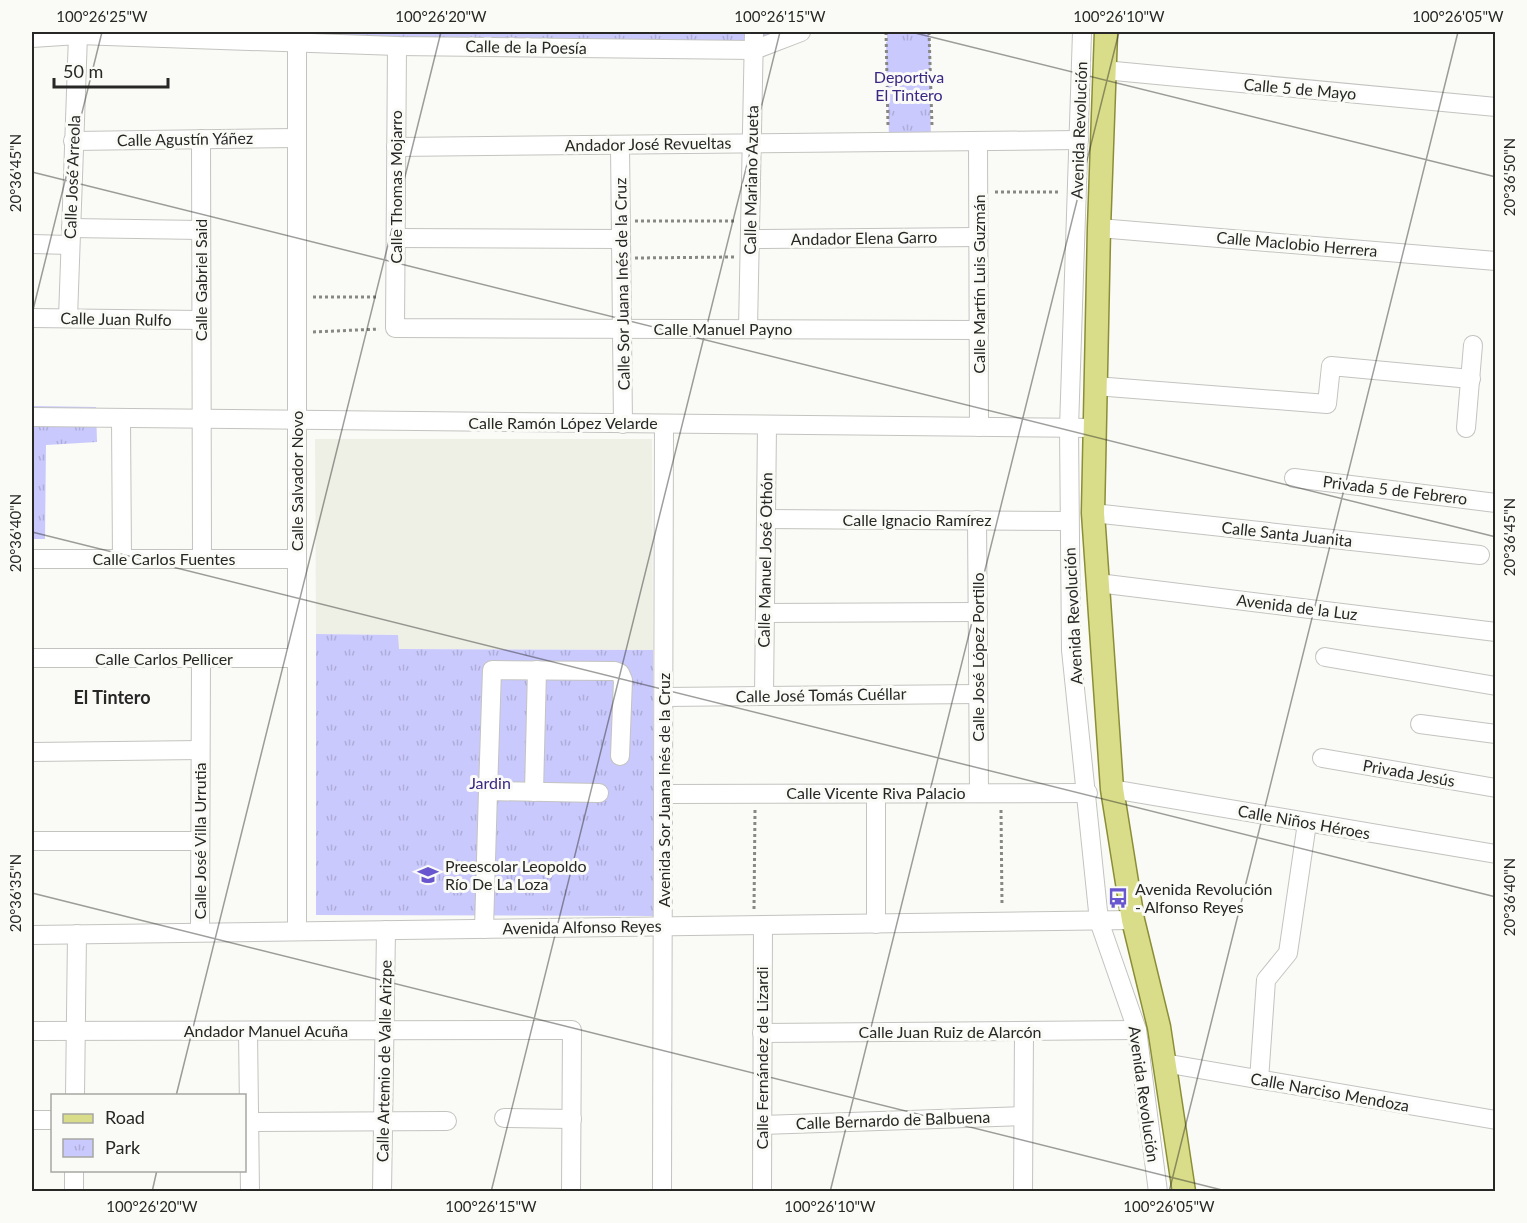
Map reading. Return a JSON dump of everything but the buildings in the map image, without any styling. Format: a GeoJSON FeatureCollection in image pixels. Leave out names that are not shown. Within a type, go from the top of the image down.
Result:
{"type":"FeatureCollection","features":[{"type":"Feature","properties":{"kind":"main road","name":"Avenida Revolución"},"geometry":{"type":"LineString","coordinates":[[1106,32],[1094,428],[1094,513],[1098,583],[1112,789],[1133,920],[1159,1027],[1184,1191]]}},
{"type":"Feature","properties":{"kind":"street","name":"Calle de la Poesía"},"geometry":{"type":"LineString","coordinates":[[32,38],[78,35],[297,37],[397,46],[754,41],[801,32]]}},
{"type":"Feature","properties":{"kind":"street","name":"Avenida Revolución"},"geometry":{"type":"LineString","coordinates":[[1082,32],[1069,428],[1071,650],[1100,921],[1137,1030],[1158,1191]]}},
{"type":"Feature","properties":{"kind":"street","name":"Calle José Arreola"},"geometry":{"type":"LineString","coordinates":[[68,318],[78,35]]}},
{"type":"Feature","properties":{"kind":"street","name":"Calle Salvador Novo"},"geometry":{"type":"LineString","coordinates":[[297,37],[297,931]]}},
{"type":"Feature","properties":{"kind":"street","name":"Calle Mariano Azueta"},"geometry":{"type":"LineString","coordinates":[[748,329],[754,41]]}},
{"type":"Feature","properties":{"kind":"street","name":"Calle Thomas Mojarro"},"geometry":{"type":"LineString","coordinates":[[395,328],[397,46]]}},
{"type":"Feature","properties":{"kind":"street","name":"Calle 5 de Mayo"},"geometry":{"type":"LineString","coordinates":[[1104,70],[1496,107]]}},
{"type":"Feature","properties":{"kind":"street","name":"Calle Agustín Yáñez"},"geometry":{"type":"LineString","coordinates":[[73,141],[297,138]]}},
{"type":"Feature","properties":{"kind":"street","name":"Calle Gabriel Said"},"geometry":{"type":"LineString","coordinates":[[201,139],[202,559]]}},
{"type":"Feature","properties":{"kind":"street","name":"Andador José Revueltas"},"geometry":{"type":"LineString","coordinates":[[396,147],[1079,140]]}},
{"type":"Feature","properties":{"kind":"street","name":"Calle Martín Luis Guzmán"},"geometry":{"type":"LineString","coordinates":[[978,141],[979,427]]}},
{"type":"Feature","properties":{"kind":"street","name":"Calle Sor Juana Inés de la Cruz"},"geometry":{"type":"LineString","coordinates":[[620,145],[623,424]]}},
{"type":"Feature","properties":{"kind":"street","name":"Calle Maclobio Herrera"},"geometry":{"type":"LineString","coordinates":[[1099,228],[1496,261]]}},
{"type":"Feature","properties":{"kind":"street"},"geometry":{"type":"LineString","coordinates":[[32,244],[71,236],[201,230]]}},
{"type":"Feature","properties":{"kind":"street"},"geometry":{"type":"LineString","coordinates":[[396,238],[621,230]]}},
{"type":"Feature","properties":{"kind":"street","name":"Andador Elena Garro"},"geometry":{"type":"LineString","coordinates":[[750,248],[978,237]]}},
{"type":"Feature","properties":{"kind":"street","name":"Calle Juan Rulfo"},"geometry":{"type":"LineString","coordinates":[[32,318],[201,320]]}},
{"type":"Feature","properties":{"kind":"street","name":"Calle Manuel Payno"},"geometry":{"type":"LineString","coordinates":[[395,328],[979,330]]}},
{"type":"Feature","properties":{"kind":"street"},"geometry":{"type":"LineString","coordinates":[[1466,428],[1473,345]]}},
{"type":"Feature","properties":{"kind":"street"},"geometry":{"type":"LineString","coordinates":[[1095,386],[1327,404],[1331,366],[1470,379]]}},
{"type":"Feature","properties":{"kind":"street","name":"Calle Ramón López Velarde"},"geometry":{"type":"LineString","coordinates":[[32,417],[1094,428]]}},
{"type":"Feature","properties":{"kind":"street"},"geometry":{"type":"LineString","coordinates":[[122,419],[122,559]]}},
{"type":"Feature","properties":{"kind":"street","name":"Avenida Sor Juana Inés de la Cruz"},"geometry":{"type":"LineString","coordinates":[[662,1191],[664,424]]}},
{"type":"Feature","properties":{"kind":"street","name":"Calle Manuel José Othón"},"geometry":{"type":"LineString","coordinates":[[764,696],[767,425]]}},
{"type":"Feature","properties":{"kind":"street","name":"Privada 5 de Febrero"},"geometry":{"type":"LineString","coordinates":[[1294,478],[1496,502]]}},
{"type":"Feature","properties":{"kind":"street","name":"Calle Santa Juanita"},"geometry":{"type":"LineString","coordinates":[[1094,513],[1480,555]]}},
{"type":"Feature","properties":{"kind":"street","name":"Calle Ignacio Ramírez"},"geometry":{"type":"LineString","coordinates":[[766,519],[1069,520]]}},
{"type":"Feature","properties":{"kind":"street","name":"Calle José López Portillo"},"geometry":{"type":"LineString","coordinates":[[977,520],[979,793]]}},
{"type":"Feature","properties":{"kind":"street","name":"Calle Carlos Fuentes"},"geometry":{"type":"LineString","coordinates":[[32,559],[297,559]]}},
{"type":"Feature","properties":{"kind":"street","name":"Avenida de la Luz"},"geometry":{"type":"LineString","coordinates":[[1098,583],[1496,632]]}},
{"type":"Feature","properties":{"kind":"street"},"geometry":{"type":"LineString","coordinates":[[765,613],[978,612]]}},
{"type":"Feature","properties":{"kind":"street"},"geometry":{"type":"LineString","coordinates":[[1325,657],[1496,686]]}},
{"type":"Feature","properties":{"kind":"street","name":"Calle Carlos Pellicer"},"geometry":{"type":"LineString","coordinates":[[32,658],[297,658]]}},
{"type":"Feature","properties":{"kind":"street","name":"Calle José Villa Urrutia"},"geometry":{"type":"LineString","coordinates":[[200,932],[201,659]]}},
{"type":"Feature","properties":{"kind":"street"},"geometry":{"type":"LineString","coordinates":[[484,929],[492,670],[615,671],[620,673],[623,680],[620,756]]}},
{"type":"Feature","properties":{"kind":"street"},"geometry":{"type":"LineString","coordinates":[[534,792],[537,670]]}},
{"type":"Feature","properties":{"kind":"street","name":"Calle José Tomás Cuéllar"},"geometry":{"type":"LineString","coordinates":[[664,697],[978,694]]}},
{"type":"Feature","properties":{"kind":"street"},"geometry":{"type":"LineString","coordinates":[[1420,724],[1496,734]]}},
{"type":"Feature","properties":{"kind":"street","name":"Calle José Villa Urrutia"},"geometry":{"type":"LineString","coordinates":[[32,752],[200,750]]}},
{"type":"Feature","properties":{"kind":"street","name":"Privada Jesús"},"geometry":{"type":"LineString","coordinates":[[1322,758],[1496,788]]}},
{"type":"Feature","properties":{"kind":"street","name":"Calle Niños Héroes"},"geometry":{"type":"LineString","coordinates":[[1112,789],[1496,854]]}},
{"type":"Feature","properties":{"kind":"street"},"geometry":{"type":"LineString","coordinates":[[488,791],[599,793]]}},
{"type":"Feature","properties":{"kind":"street","name":"Calle Vicente Riva Palacio"},"geometry":{"type":"LineString","coordinates":[[664,794],[1088,793]]}},
{"type":"Feature","properties":{"kind":"street"},"geometry":{"type":"LineString","coordinates":[[876,794],[876,924]]}},
{"type":"Feature","properties":{"kind":"street"},"geometry":{"type":"LineString","coordinates":[[1259,1080],[1266,980],[1288,953],[1307,823]]}},
{"type":"Feature","properties":{"kind":"street"},"geometry":{"type":"LineString","coordinates":[[32,841],[200,841]]}},
{"type":"Feature","properties":{"kind":"street","name":"Avenida Alfonso Reyes"},"geometry":{"type":"LineString","coordinates":[[32,935],[1133,920]]}},
{"type":"Feature","properties":{"kind":"street","name":"Calle Fernández de Lizardi"},"geometry":{"type":"LineString","coordinates":[[758,925],[762,1033],[762,1191]]}},
{"type":"Feature","properties":{"kind":"street","name":"Calle Artemio de Valle Arizpe"},"geometry":{"type":"LineString","coordinates":[[382,1191],[386,930]]}},
{"type":"Feature","properties":{"kind":"street"},"geometry":{"type":"LineString","coordinates":[[75,1094],[77,934]]}},
{"type":"Feature","properties":{"kind":"street","name":"Andador Manuel Acuña"},"geometry":{"type":"LineString","coordinates":[[32,1031],[572,1030],[572,1119]]}},
{"type":"Feature","properties":{"kind":"street","name":"Calle Juan Ruiz de Alarcón"},"geometry":{"type":"LineString","coordinates":[[762,1033],[1137,1030]]}},
{"type":"Feature","properties":{"kind":"street"},"geometry":{"type":"LineString","coordinates":[[248,1031],[247,1122],[250,1191]]}},
{"type":"Feature","properties":{"kind":"street"},"geometry":{"type":"LineString","coordinates":[[1023,1191],[1024,1032]]}},
{"type":"Feature","properties":{"kind":"street","name":"Calle Narciso Mendoza"},"geometry":{"type":"LineString","coordinates":[[1164,1063],[1496,1120]]}},
{"type":"Feature","properties":{"kind":"street","name":"Calle Bernardo de Balbuena"},"geometry":{"type":"LineString","coordinates":[[762,1125],[1023,1116]]}},
{"type":"Feature","properties":{"kind":"street"},"geometry":{"type":"LineString","coordinates":[[504,1118],[572,1119],[571,1191]]}},
{"type":"Feature","properties":{"kind":"street"},"geometry":{"type":"LineString","coordinates":[[32,1120],[51,1120]]}},
{"type":"Feature","properties":{"kind":"street"},"geometry":{"type":"LineString","coordinates":[[247,1122],[447,1121]]}},
{"type":"Feature","properties":{"kind":"street"},"geometry":{"type":"LineString","coordinates":[[74,1172],[74,1191]]}},
{"type":"Feature","properties":{"kind":"path"},"geometry":{"type":"LineString","coordinates":[[886,32],[888,142]]}},
{"type":"Feature","properties":{"kind":"path"},"geometry":{"type":"LineString","coordinates":[[929,32],[932,142]]}},
{"type":"Feature","properties":{"kind":"path"},"geometry":{"type":"LineString","coordinates":[[978,192],[1077,192]]}},
{"type":"Feature","properties":{"kind":"path"},"geometry":{"type":"LineString","coordinates":[[621,230],[750,221]]}},
{"type":"Feature","properties":{"kind":"path"},"geometry":{"type":"LineString","coordinates":[[621,258],[750,248]]}},
{"type":"Feature","properties":{"kind":"path"},"geometry":{"type":"LineString","coordinates":[[297,298],[396,296]]}},
{"type":"Feature","properties":{"kind":"path"},"geometry":{"type":"LineString","coordinates":[[297,332],[395,328]]}},
{"type":"Feature","properties":{"kind":"path"},"geometry":{"type":"LineString","coordinates":[[1000,793],[1002,922]]}},
{"type":"Feature","properties":{"kind":"path"},"geometry":{"type":"LineString","coordinates":[[755,794],[758,925]]}},
{"type":"Feature","properties":{"kind":"shaded area"},"geometry":{"type":"Polygon","coordinates":[[[315,439],[652,439],[653,650],[398,649],[398,635],[316,634],[315,439]]]}},
{"type":"Feature","properties":{"kind":"green space"},"geometry":{"type":"Polygon","coordinates":[[[112,32],[789,32],[728,45],[112,32]]]}},
{"type":"Feature","properties":{"kind":"green space","name":"Deportiva El Tintero"},"geometry":{"type":"Polygon","coordinates":[[[887,32],[929,32],[931,142],[889,143],[887,32]]]}},
{"type":"Feature","properties":{"kind":"green space"},"geometry":{"type":"Polygon","coordinates":[[[930,41],[931,105],[887,106],[886,42],[930,41]]]}},
{"type":"Feature","properties":{"kind":"green space"},"geometry":{"type":"Polygon","coordinates":[[[32,406],[96,407],[97,442],[46,445],[45,539],[32,539],[32,406]]]}},
{"type":"Feature","properties":{"kind":"green space","name":"Jardin"},"geometry":{"type":"Polygon","coordinates":[[[316,634],[398,635],[399,649],[653,650],[653,916],[316,915],[316,634]]]}},
{"type":"Feature","properties":{"kind":"place","name":"Preescolar Leopoldo Río De La Loza"},"geometry":{"type":"Point","coordinates":[428,875]}},
{"type":"Feature","properties":{"kind":"place","name":"Avenida Revolución - Alfonso Reyes"},"geometry":{"type":"Point","coordinates":[1118,898]}},
{"type":"Feature","properties":{"kind":"district","name":"El Tintero"},"geometry":{"type":"Point","coordinates":[112,698]}}]}
